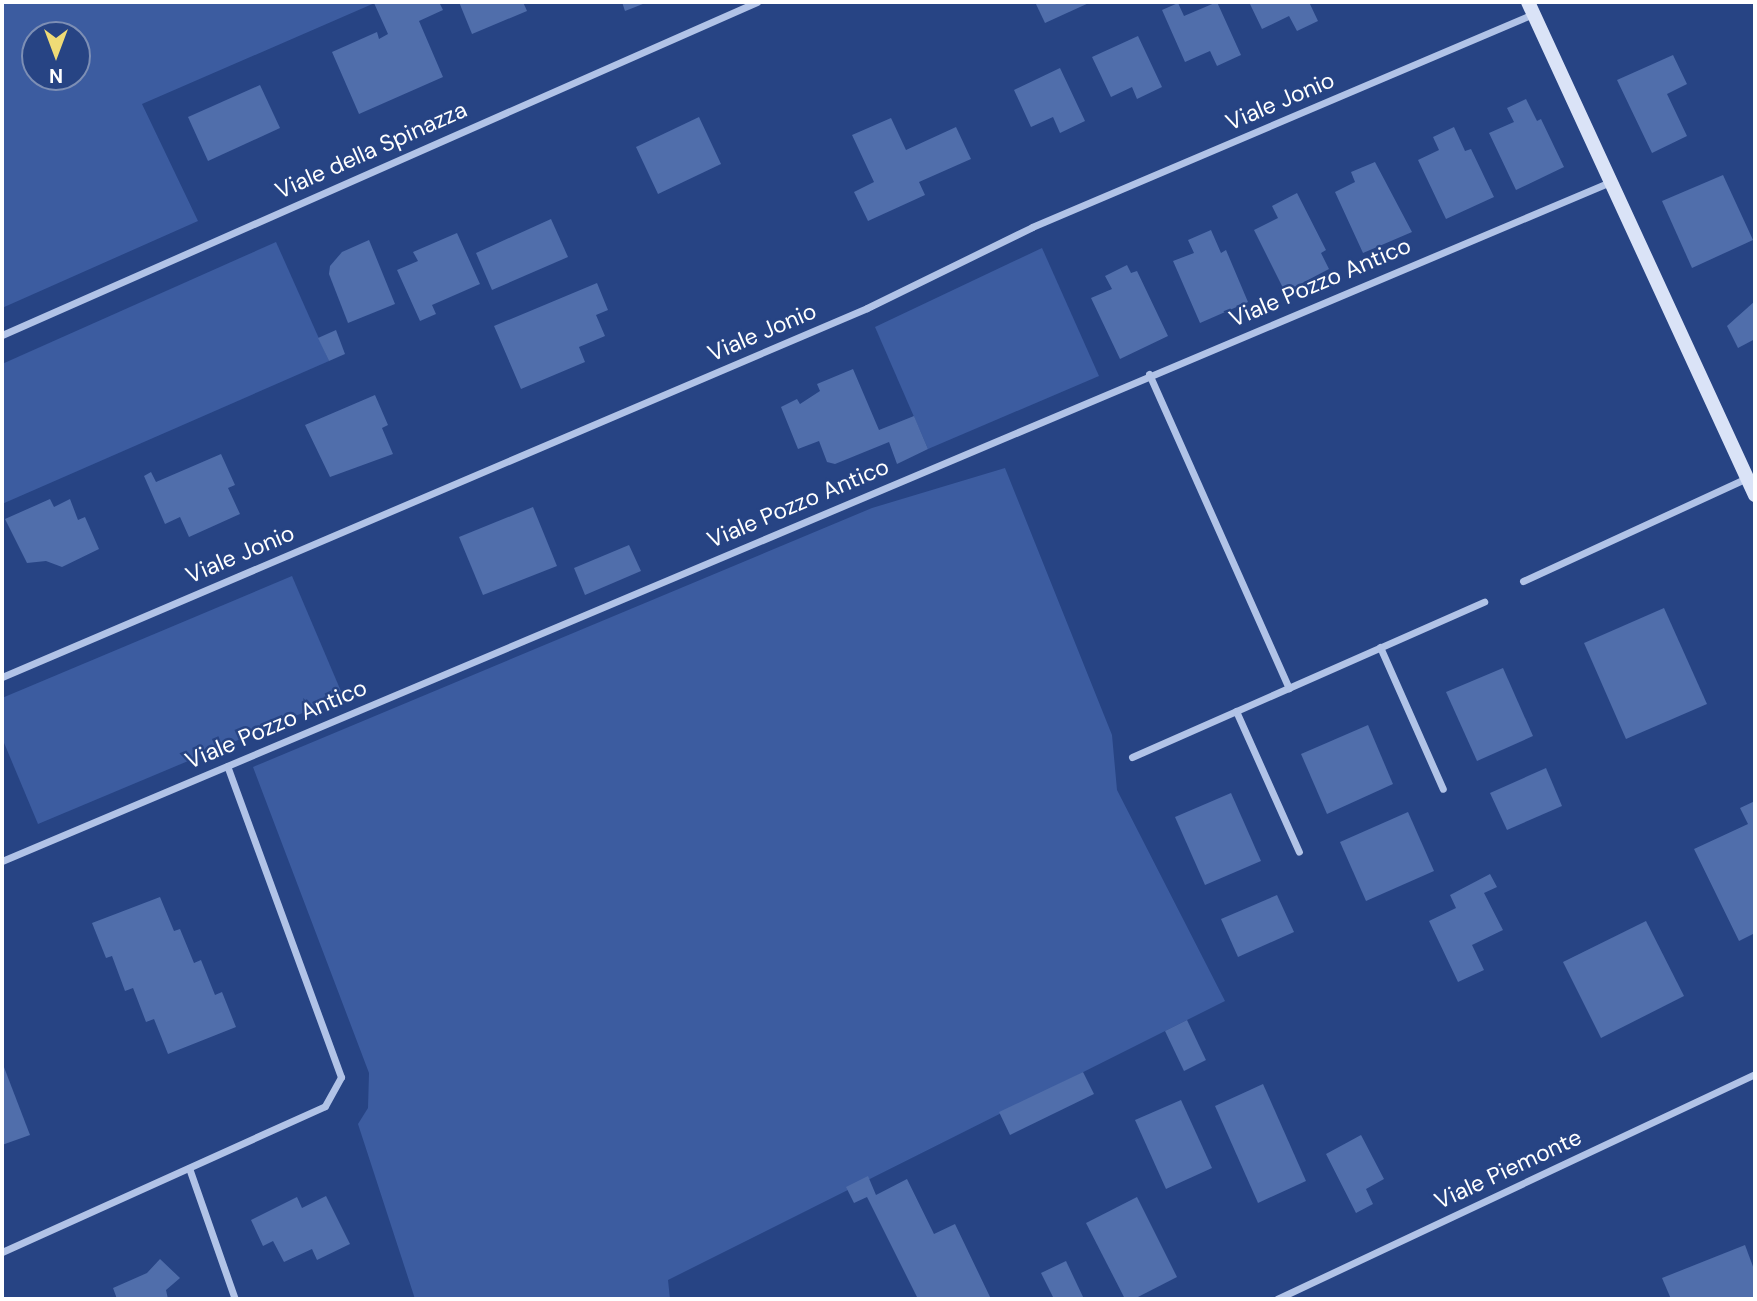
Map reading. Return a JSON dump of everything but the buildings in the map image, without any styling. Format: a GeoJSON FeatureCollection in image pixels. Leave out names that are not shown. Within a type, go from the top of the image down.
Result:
{"type":"FeatureCollection","features":[{"type":"Feature","properties":{"kind":"street","name":"Viale della Spinazza"},"geometry":{"type":"LineString","coordinates":[[2,335],[757,2]]}},
{"type":"Feature","properties":{"kind":"street"},"geometry":{"type":"LineString","coordinates":[[1531,8],[1755,495]]}},
{"type":"Feature","properties":{"kind":"street","name":"Viale Jonio"},"geometry":{"type":"LineString","coordinates":[[2,677],[867,308],[1032,227],[1531,8]]}},
{"type":"Feature","properties":{"kind":"street","name":"Viale Pozzo Antico"},"geometry":{"type":"LineString","coordinates":[[2,861],[1149,374],[1610,182]]}},
{"type":"Feature","properties":{"kind":"street"},"geometry":{"type":"LineString","coordinates":[[1149,374],[1289,688]]}},
{"type":"Feature","properties":{"kind":"street"},"geometry":{"type":"LineString","coordinates":[[1523,581],[1747,478]]}},
{"type":"Feature","properties":{"kind":"street"},"geometry":{"type":"LineString","coordinates":[[1132,757],[1485,602]]}},
{"type":"Feature","properties":{"kind":"street"},"geometry":{"type":"LineString","coordinates":[[1380,647],[1443,789]]}},
{"type":"Feature","properties":{"kind":"street"},"geometry":{"type":"LineString","coordinates":[[1236,711],[1299,852]]}},
{"type":"Feature","properties":{"kind":"street"},"geometry":{"type":"LineString","coordinates":[[2,1252],[325,1106],[341,1077],[227,766]]}},
{"type":"Feature","properties":{"kind":"street","name":"Viale Piemonte"},"geometry":{"type":"LineString","coordinates":[[1278,1299],[1755,1074]]}},
{"type":"Feature","properties":{"kind":"street"},"geometry":{"type":"LineString","coordinates":[[189,1168],[235,1299]]}},
{"type":"Feature","properties":{"kind":"shaded area"},"geometry":{"type":"Polygon","coordinates":[[[2,2],[377,2],[142,104],[198,221],[2,308],[2,2]]]}},
{"type":"Feature","properties":{"kind":"shaded area"},"geometry":{"type":"Polygon","coordinates":[[[276,242],[329,361],[2,504],[2,364],[276,242]]]}},
{"type":"Feature","properties":{"kind":"shaded area"},"geometry":{"type":"Polygon","coordinates":[[[1042,248],[1099,376],[928,449],[875,327],[1042,248]]]}},
{"type":"Feature","properties":{"kind":"shaded area"},"geometry":{"type":"Polygon","coordinates":[[[1005,468],[1112,735],[1117,790],[1225,1001],[668,1280],[670,1299],[415,1299],[358,1124],[368,1108],[369,1073],[253,767],[872,508],[1005,468]]]}},
{"type":"Feature","properties":{"kind":"shaded area"},"geometry":{"type":"Polygon","coordinates":[[[292,576],[343,696],[38,824],[2,738],[2,698],[292,576]]]}}]}
